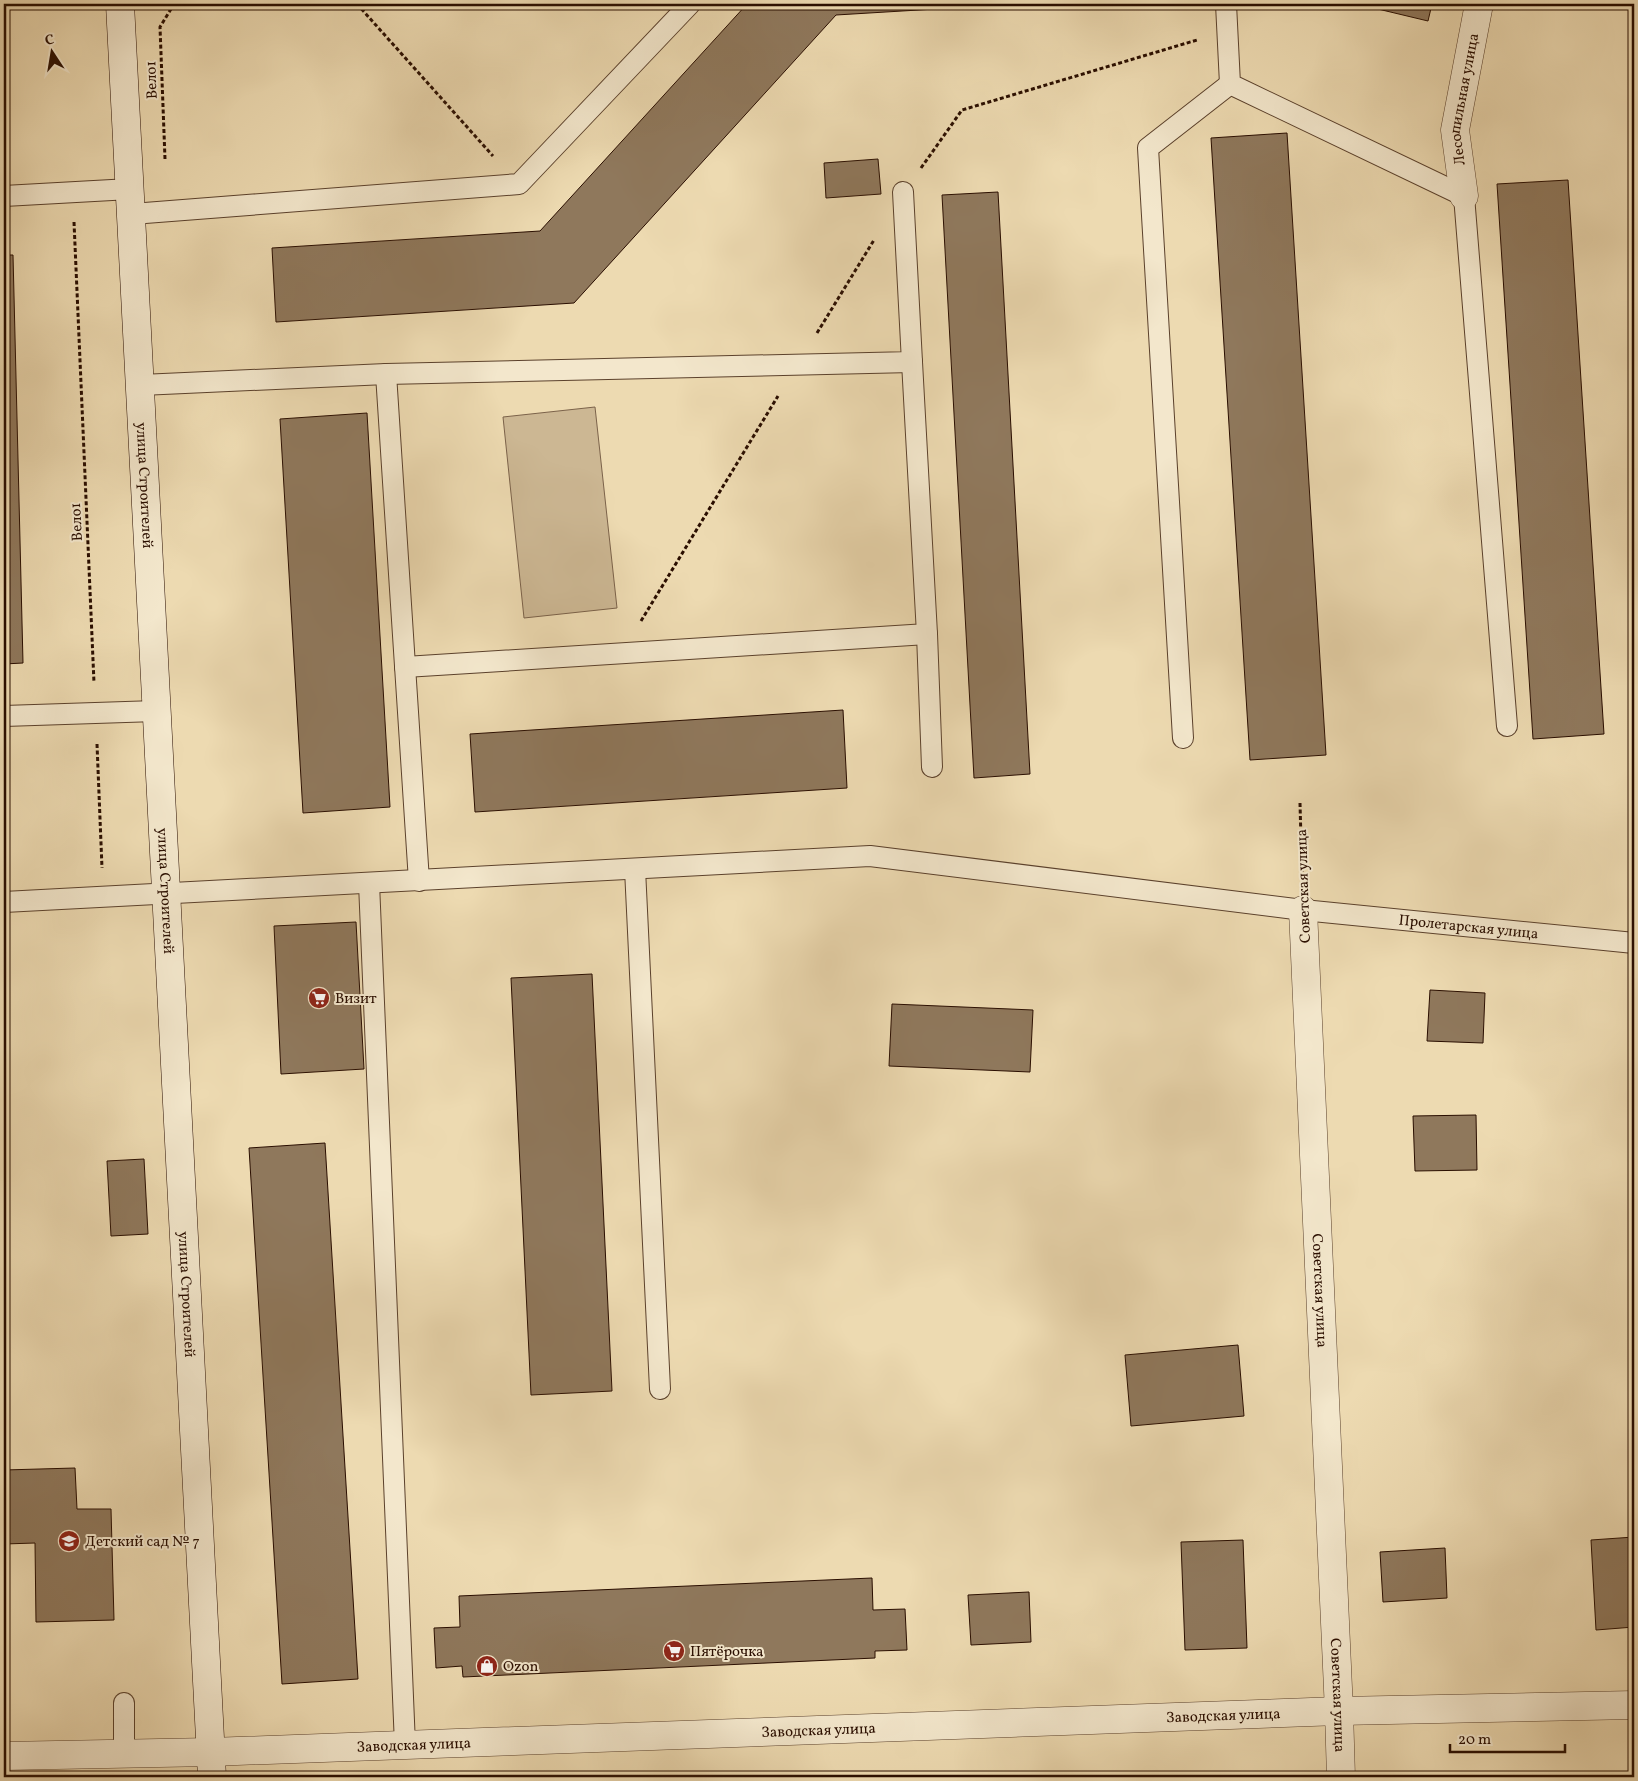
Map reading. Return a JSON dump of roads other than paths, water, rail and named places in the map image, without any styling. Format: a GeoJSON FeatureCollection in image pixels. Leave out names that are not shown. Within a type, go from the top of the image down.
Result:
{"type":"FeatureCollection","features":[{"type":"Feature","properties":{"kind":"street","name":"улица Строителей"},"geometry":{"type":"LineString","coordinates":[[120,4],[211,1764]]}},
{"type":"Feature","properties":{"kind":"street","name":"Лесопильная улица"},"geometry":{"type":"LineString","coordinates":[[1464,196],[1455,130],[1479,4]]}},
{"type":"Feature","properties":{"kind":"street","name":"Советская улица"},"geometry":{"type":"LineString","coordinates":[[1303,910],[1339,1711],[1340,1777]]}},
{"type":"Feature","properties":{"kind":"street","name":"Заводская улица"},"geometry":{"type":"LineString","coordinates":[[4,1756],[124,1754],[211,1764],[405,1745],[1339,1711],[1634,1705]]}},
{"type":"Feature","properties":{"kind":"lane"},"geometry":{"type":"LineString","coordinates":[[4,196],[72,192],[131,202],[519,184],[690,4]]}},
{"type":"Feature","properties":{"kind":"lane"},"geometry":{"type":"LineString","coordinates":[[1226,4],[1230,84]]}},
{"type":"Feature","properties":{"kind":"lane"},"geometry":{"type":"LineString","coordinates":[[1230,84],[1464,196],[1506,726]]}},
{"type":"Feature","properties":{"kind":"lane"},"geometry":{"type":"LineString","coordinates":[[1183,738],[1148,148],[1230,84]]}},
{"type":"Feature","properties":{"kind":"lane"},"geometry":{"type":"LineString","coordinates":[[903,192],[927,634],[932,767]]}},
{"type":"Feature","properties":{"kind":"lane"},"geometry":{"type":"LineString","coordinates":[[141,385],[386,374],[912,362]]}},
{"type":"Feature","properties":{"kind":"lane"},"geometry":{"type":"LineString","coordinates":[[386,374],[419,881]]}},
{"type":"Feature","properties":{"kind":"lane"},"geometry":{"type":"LineString","coordinates":[[405,667],[927,634]]}},
{"type":"Feature","properties":{"kind":"lane"},"geometry":{"type":"LineString","coordinates":[[4,716],[156,711]]}},
{"type":"Feature","properties":{"kind":"lane","name":"Пролетарская улица"},"geometry":{"type":"LineString","coordinates":[[4,902],[870,856],[1303,910],[1634,943]]}},
{"type":"Feature","properties":{"kind":"lane"},"geometry":{"type":"LineString","coordinates":[[635,869],[660,1390]]}},
{"type":"Feature","properties":{"kind":"lane"},"geometry":{"type":"LineString","coordinates":[[369,883],[405,1745]]}},
{"type":"Feature","properties":{"kind":"lane"},"geometry":{"type":"LineString","coordinates":[[124,1703],[124,1754]]}},
{"type":"Feature","properties":{"kind":"place","name":"Визит"},"geometry":{"type":"Point","coordinates":[319,998]}},
{"type":"Feature","properties":{"kind":"place","name":"Детский сад № 7"},"geometry":{"type":"Point","coordinates":[69,1541]}},
{"type":"Feature","properties":{"kind":"place","name":"Пятёрочка"},"geometry":{"type":"Point","coordinates":[674,1651]}},
{"type":"Feature","properties":{"kind":"place","name":"Ozon"},"geometry":{"type":"Point","coordinates":[487,1666]}}]}
